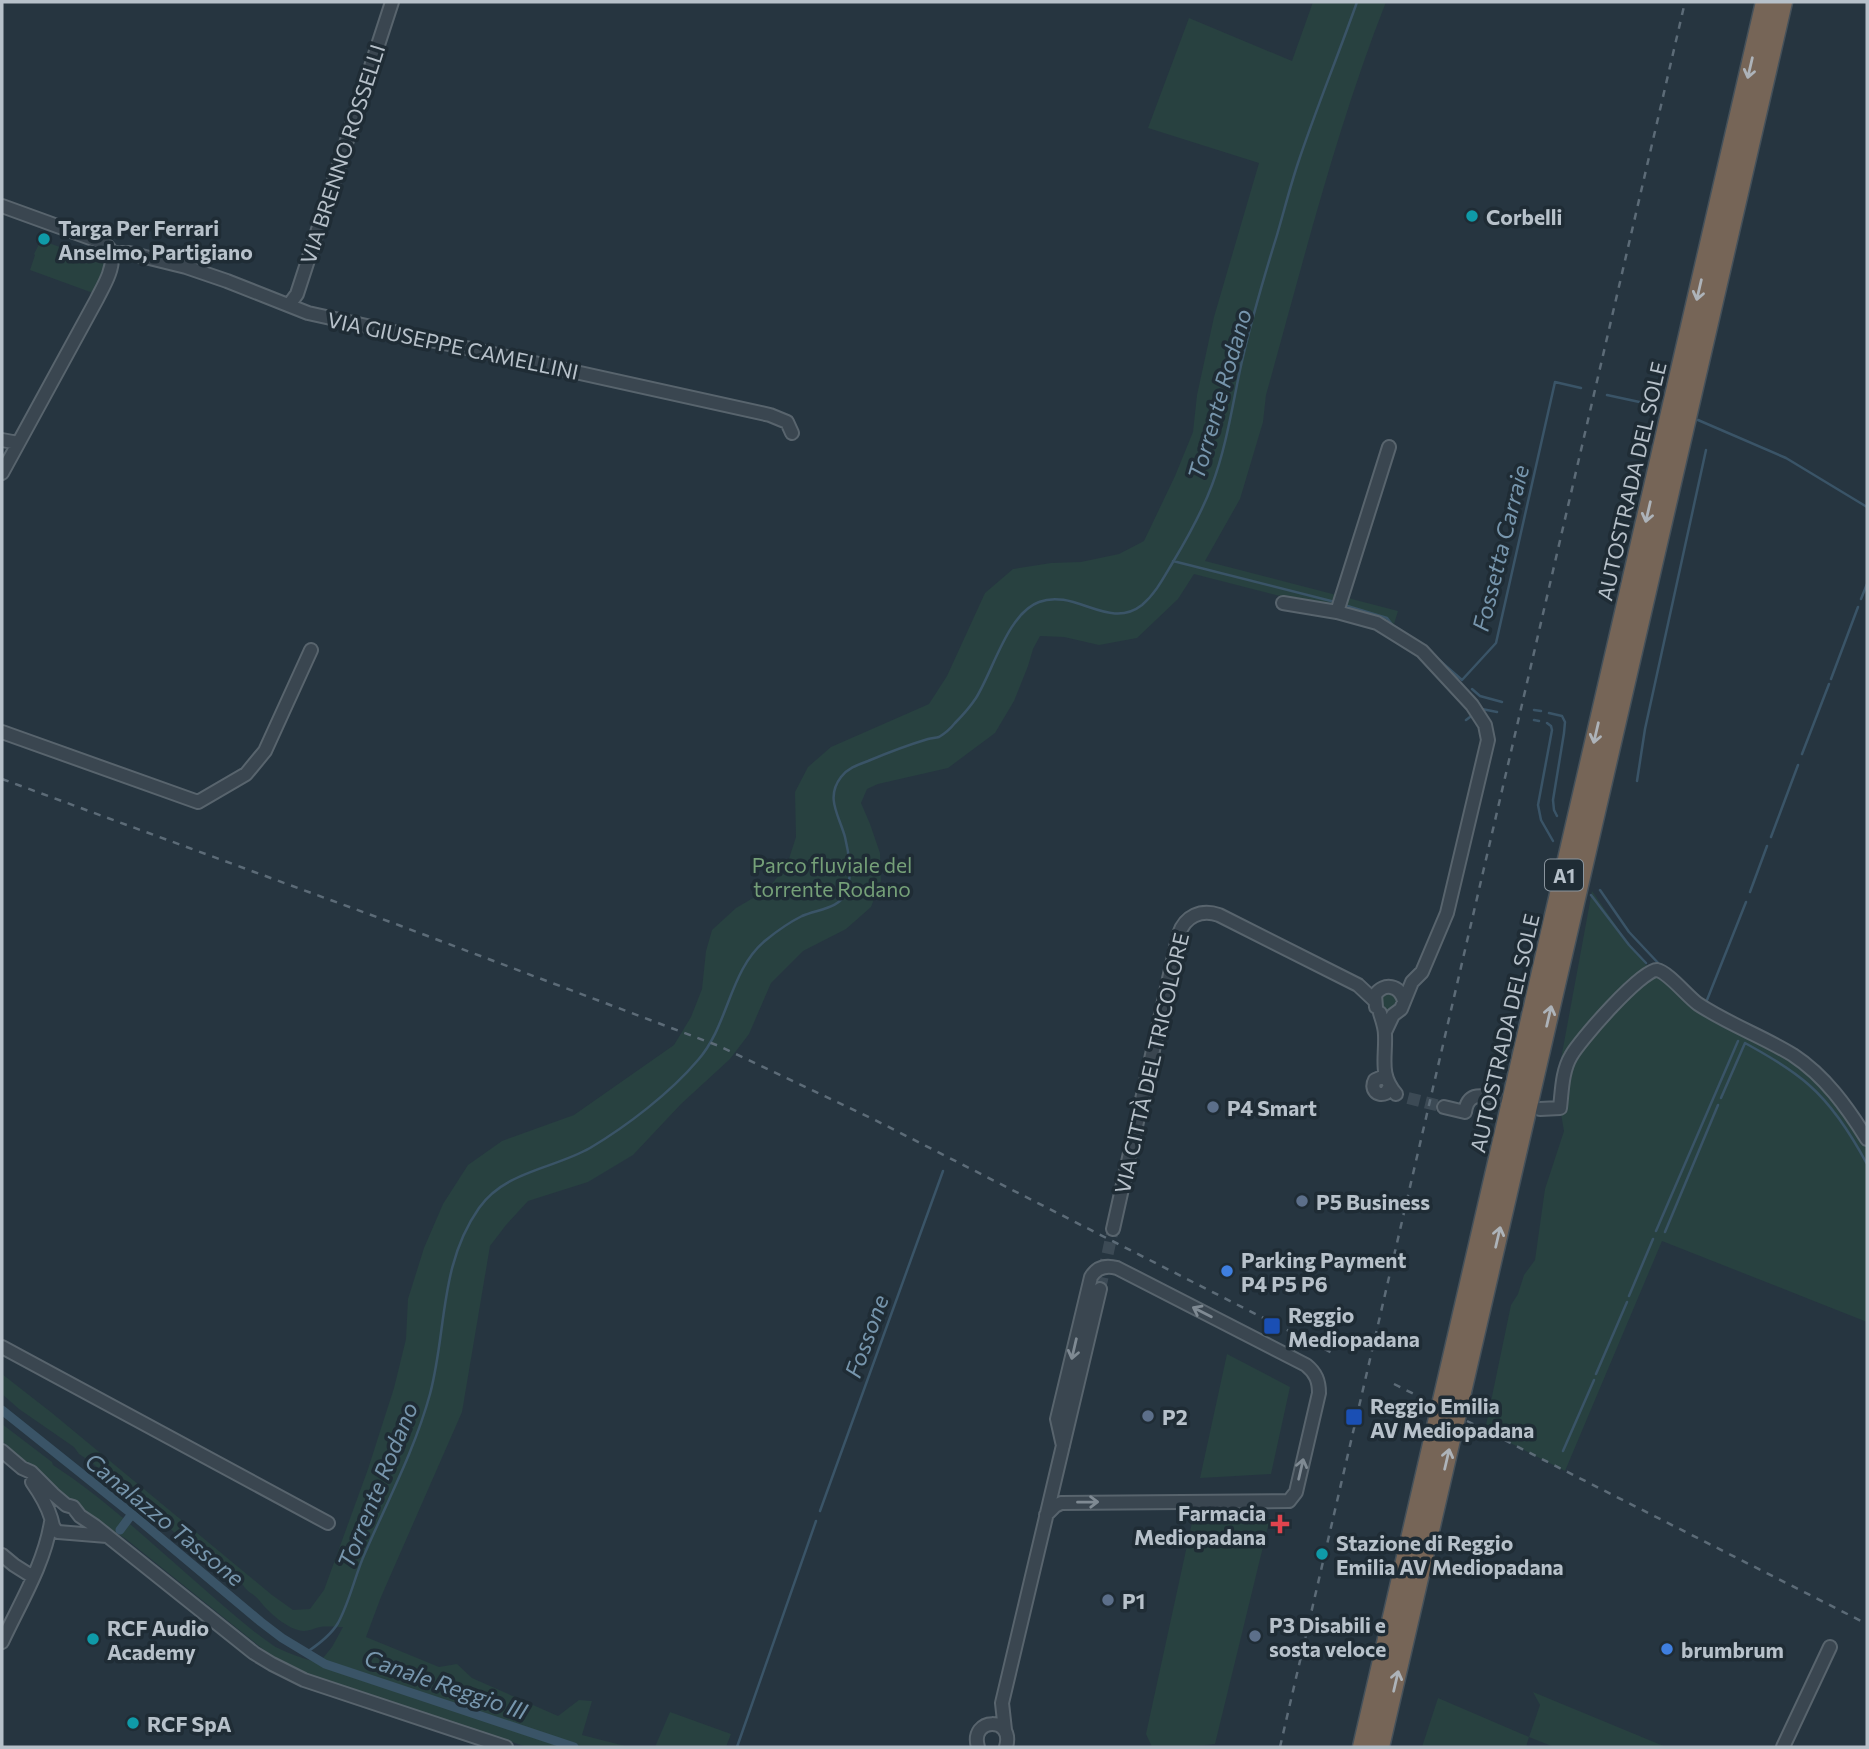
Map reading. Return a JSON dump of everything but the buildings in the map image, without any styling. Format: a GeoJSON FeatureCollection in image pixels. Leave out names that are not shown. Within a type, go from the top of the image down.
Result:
{"type":"FeatureCollection","features":[{"type":"Feature","properties":{"kind":"highway","name":"AUTOSTRADA DEL SOLE"},"geometry":{"type":"LineString","coordinates":[[1362,1747],[1765,2]]}},
{"type":"Feature","properties":{"kind":"highway","name":"AUTOSTRADA DEL SOLE"},"geometry":{"type":"LineString","coordinates":[[1380,1747],[1783,2]]}},
{"type":"Feature","properties":{"kind":"street","name":"VIA BRENNO ROSSELLI"},"geometry":{"type":"LineString","coordinates":[[289,305],[297,294],[392,2]]}},
{"type":"Feature","properties":{"kind":"street"},"geometry":{"type":"LineString","coordinates":[[2,206],[100,242],[111,250],[113,255],[112,266],[103,287],[3,466]]}},
{"type":"Feature","properties":{"kind":"street","name":"VIA GIUSEPPE CAMELLINI"},"geometry":{"type":"LineString","coordinates":[[113,255],[129,253],[186,267],[309,313],[770,415],[787,422],[792,433]]}},
{"type":"Feature","properties":{"kind":"street"},"geometry":{"type":"LineString","coordinates":[[2,440],[18,443]]}},
{"type":"Feature","properties":{"kind":"street"},"geometry":{"type":"LineString","coordinates":[[1337,612],[1389,447]]}},
{"type":"Feature","properties":{"kind":"street"},"geometry":{"type":"LineString","coordinates":[[1283,603],[1337,612],[1377,623],[1422,651],[1472,705],[1488,733],[1449,907],[1422,972],[1412,982],[1401,1009],[1393,1015],[1385,1032]]}},
{"type":"Feature","properties":{"kind":"street"},"geometry":{"type":"LineString","coordinates":[[2,732],[198,802],[246,774],[265,751],[311,650]]}},
{"type":"Feature","properties":{"kind":"street","name":"VIA CITTÀ DEL TRICOLORE"},"geometry":{"type":"LineString","coordinates":[[1113,1228],[1179,934],[1187,919],[1198,914],[1219,915],[1358,985]]}},
{"type":"Feature","properties":{"kind":"street"},"geometry":{"type":"LineString","coordinates":[[1540,1108],[1560,1108],[1565,1071],[1576,1048],[1630,987],[1654,970],[1662,972],[1705,1009],[1785,1050],[1805,1064],[1830,1087],[1867,1139]]}},
{"type":"Feature","properties":{"kind":"street"},"geometry":{"type":"LineString","coordinates":[[1374,1000],[1375,995],[1387,988],[1412,982]]}},
{"type":"Feature","properties":{"kind":"street"},"geometry":{"type":"LineString","coordinates":[[1358,985],[1401,992],[1404,1001]]}},
{"type":"Feature","properties":{"kind":"street"},"geometry":{"type":"LineString","coordinates":[[1358,985],[1374,1000],[1380,1013],[1385,1032],[1383,1065],[1391,1088]]}},
{"type":"Feature","properties":{"kind":"street"},"geometry":{"type":"LineString","coordinates":[[1380,1013],[1393,1015]]}},
{"type":"Feature","properties":{"kind":"street"},"geometry":{"type":"LineString","coordinates":[[1444,1107],[1465,1112],[1467,1103],[1474,1097],[1497,1098]]}},
{"type":"Feature","properties":{"kind":"street"},"geometry":{"type":"LineString","coordinates":[[1046,1515],[1061,1503],[1289,1501],[1296,1492],[1319,1384],[1313,1371],[1306,1365],[1119,1269],[1103,1267],[1094,1272],[1089,1283],[1057,1419],[1063,1446]]}},
{"type":"Feature","properties":{"kind":"street"},"geometry":{"type":"LineString","coordinates":[[1006,1747],[1008,1740],[1002,1703],[1100,1289]]}},
{"type":"Feature","properties":{"kind":"street"},"geometry":{"type":"LineString","coordinates":[[2,1347],[328,1523]]}},
{"type":"Feature","properties":{"kind":"street"},"geometry":{"type":"LineString","coordinates":[[2,1451],[220,1627],[272,1664],[304,1680],[506,1747]]}},
{"type":"Feature","properties":{"kind":"street"},"geometry":{"type":"LineString","coordinates":[[22,1468],[40,1495],[58,1532],[107,1536]]}},
{"type":"Feature","properties":{"kind":"street"},"geometry":{"type":"LineString","coordinates":[[2,1642],[41,1559],[47,1543],[52,1513],[66,1504]]}},
{"type":"Feature","properties":{"kind":"street"},"geometry":{"type":"LineString","coordinates":[[41,1559],[78,1526],[80,1516]]}},
{"type":"Feature","properties":{"kind":"street"},"geometry":{"type":"LineString","coordinates":[[2,1555],[33,1577]]}},
{"type":"Feature","properties":{"kind":"street"},"geometry":{"type":"LineString","coordinates":[[1783,1747],[1830,1647]]}},
{"type":"Feature","properties":{"kind":"street"},"geometry":{"type":"LineString","coordinates":[[978,1747],[977,1733],[1002,1703]]}},
{"type":"Feature","properties":{"kind":"street"},"geometry":{"type":"LineString","coordinates":[[985,1726],[996,1724],[1005,1730]]}},
{"type":"Feature","properties":{"kind":"green space","name":"Parco fluviale del torrente Rodano"},"geometry":{"type":"Polygon","coordinates":[[[1313,2],[1386,2],[1351,98],[1321,197],[1266,395],[1263,422],[1240,499],[1205,561],[1398,611],[1394,624],[1389,628],[1194,574],[1178,599],[1137,638],[1099,645],[1064,637],[1040,636],[1014,701],[995,733],[948,768],[867,789],[861,803],[880,853],[881,881],[871,907],[846,929],[803,951],[771,983],[749,1034],[730,1059],[681,1104],[633,1155],[588,1182],[528,1201],[490,1246],[462,1412],[366,1637],[439,1667],[457,1664],[472,1678],[558,1716],[579,1700],[592,1701],[582,1735],[629,1747],[527,1747],[320,1679],[274,1658],[126,1539],[83,1512],[77,1502],[51,1486],[2,1441],[2,1424],[111,1508],[274,1646],[319,1663],[343,1627],[320,1627],[304,1631],[279,1620],[243,1585],[177,1535],[74,1447],[2,1394],[2,1374],[272,1595],[293,1610],[310,1609],[324,1590],[394,1388],[406,1339],[408,1299],[424,1248],[443,1204],[468,1165],[502,1141],[574,1115],[674,1045],[691,1017],[702,989],[706,951],[712,930],[736,908],[767,890],[787,865],[796,837],[795,792],[808,767],[831,747],[929,704],[947,676],[985,593],[1013,569],[1081,562],[1119,554],[1144,541],[1193,432],[1197,395],[1214,317],[1259,163],[1148,128],[1189,18],[1292,61],[1313,2]]]}},
{"type":"Feature","properties":{"kind":"green space"},"geometry":{"type":"Polygon","coordinates":[[[41,240],[105,264],[93,293],[30,270],[41,240]]]}},
{"type":"Feature","properties":{"kind":"green space"},"geometry":{"type":"Polygon","coordinates":[[[1592,891],[1648,967],[1613,996],[1561,1059],[1592,891]]]}},
{"type":"Feature","properties":{"kind":"green space"},"geometry":{"type":"Polygon","coordinates":[[[1650,972],[1796,1057],[1867,1139],[1867,1322],[1662,1241],[1565,1471],[1485,1430],[1511,1305],[1524,1275],[1535,1260],[1545,1189],[1564,1131],[1560,1108],[1568,1062],[1650,972]]]}},
{"type":"Feature","properties":{"kind":"green space"},"geometry":{"type":"Polygon","coordinates":[[[1389,992],[1395,995],[1398,1001],[1395,1007],[1389,1010],[1383,1007],[1380,1001],[1383,995],[1389,992]]]}},
{"type":"Feature","properties":{"kind":"green space"},"geometry":{"type":"Polygon","coordinates":[[[1227,1354],[1290,1387],[1271,1474],[1200,1478],[1227,1354]]]}},
{"type":"Feature","properties":{"kind":"green space"},"geometry":{"type":"Polygon","coordinates":[[[1193,1518],[1270,1518],[1215,1744],[1152,1747],[1146,1734],[1193,1518]]]}},
{"type":"Feature","properties":{"kind":"green space"},"geometry":{"type":"Polygon","coordinates":[[[1533,1692],[1666,1747],[1554,1747],[1529,1737],[1540,1705],[1533,1692]]]}},
{"type":"Feature","properties":{"kind":"green space"},"geometry":{"type":"Polygon","coordinates":[[[1438,1698],[1529,1737],[1526,1747],[1422,1747],[1438,1698]]]}},
{"type":"Feature","properties":{"kind":"green space"},"geometry":{"type":"Polygon","coordinates":[[[670,1712],[731,1734],[726,1747],[655,1747],[670,1712]]]}},
{"type":"Feature","properties":{"kind":"waterway","name":"Torrente Rodano"},"geometry":{"type":"LineString","coordinates":[[307,1652],[324,1639],[338,1623],[361,1561],[417,1435],[435,1370],[450,1275],[466,1230],[479,1208],[502,1186],[590,1148],[619,1130],[661,1097],[687,1072],[708,1046],[736,982],[754,952],[788,924],[802,916],[828,908],[844,897],[849,878],[849,857],[834,799],[836,785],[844,774],[860,764],[939,737],[947,731],[976,698],[1010,630],[1028,608],[1052,599],[1066,600],[1104,612],[1130,612],[1142,605],[1159,585],[1194,524],[1217,471],[1252,319],[1292,181],[1357,2]]}},
{"type":"Feature","properties":{"kind":"waterway","name":"Fossetta Carraie"},"geometry":{"type":"LineString","coordinates":[[1439,660],[1462,680],[1496,643],[1555,382],[1581,388]]}},
{"type":"Feature","properties":{"kind":"waterway","name":"Fossetta Carraie"},"geometry":{"type":"LineString","coordinates":[[1607,395],[1658,406]]}},
{"type":"Feature","properties":{"kind":"waterway","name":"Fossetta Carraie"},"geometry":{"type":"LineString","coordinates":[[1698,420],[1786,458],[1867,507]]}},
{"type":"Feature","properties":{"kind":"waterway"},"geometry":{"type":"LineString","coordinates":[[1637,781],[1645,729],[1706,450]]}},
{"type":"Feature","properties":{"kind":"waterway","name":"Fossetta Carraie"},"geometry":{"type":"LineString","coordinates":[[1173,561],[1335,602]]}},
{"type":"Feature","properties":{"kind":"waterway"},"geometry":{"type":"LineString","coordinates":[[1861,599],[1867,584]]}},
{"type":"Feature","properties":{"kind":"waterway","name":"Fossetta Carraie"},"geometry":{"type":"LineString","coordinates":[[1344,605],[1387,618],[1394,627]]}},
{"type":"Feature","properties":{"kind":"waterway"},"geometry":{"type":"LineString","coordinates":[[1831,679],[1858,607]]}},
{"type":"Feature","properties":{"kind":"waterway"},"geometry":{"type":"LineString","coordinates":[[1802,754],[1829,684]]}},
{"type":"Feature","properties":{"kind":"waterway"},"geometry":{"type":"LineString","coordinates":[[1472,689],[1480,696],[1502,702]]}},
{"type":"Feature","properties":{"kind":"waterway"},"geometry":{"type":"LineString","coordinates":[[1480,711],[1482,709],[1497,712]]}},
{"type":"Feature","properties":{"kind":"waterway"},"geometry":{"type":"LineString","coordinates":[[1534,710],[1541,711]]}},
{"type":"Feature","properties":{"kind":"waterway"},"geometry":{"type":"LineString","coordinates":[[1549,713],[1562,716],[1565,722],[1553,800],[1557,816]]}},
{"type":"Feature","properties":{"kind":"waterway"},"geometry":{"type":"LineString","coordinates":[[1466,720],[1474,714]]}},
{"type":"Feature","properties":{"kind":"waterway"},"geometry":{"type":"LineString","coordinates":[[1534,720],[1539,721]]}},
{"type":"Feature","properties":{"kind":"waterway"},"geometry":{"type":"LineString","coordinates":[[1547,723],[1552,730],[1538,805],[1541,820],[1553,841]]}},
{"type":"Feature","properties":{"kind":"waterway"},"geometry":{"type":"LineString","coordinates":[[1771,837],[1798,765]]}},
{"type":"Feature","properties":{"kind":"waterway"},"geometry":{"type":"LineString","coordinates":[[1750,892],[1767,846]]}},
{"type":"Feature","properties":{"kind":"waterway"},"geometry":{"type":"LineString","coordinates":[[1600,890],[1629,932],[1660,965]]}},
{"type":"Feature","properties":{"kind":"waterway"},"geometry":{"type":"LineString","coordinates":[[1591,895],[1646,963]]}},
{"type":"Feature","properties":{"kind":"waterway"},"geometry":{"type":"LineString","coordinates":[[1707,1000],[1746,902]]}},
{"type":"Feature","properties":{"kind":"waterway"},"geometry":{"type":"LineString","coordinates":[[1656,1231],[1738,1041]]}},
{"type":"Feature","properties":{"kind":"waterway"},"geometry":{"type":"LineString","coordinates":[[1721,1098],[1745,1043],[1786,1067],[1818,1093],[1841,1122],[1867,1164]]}},
{"type":"Feature","properties":{"kind":"waterway"},"geometry":{"type":"LineString","coordinates":[[1665,1232],[1718,1105]]}},
{"type":"Feature","properties":{"kind":"waterway","name":"Fossone"},"geometry":{"type":"LineString","coordinates":[[820,1511],[943,1171]]}},
{"type":"Feature","properties":{"kind":"waterway"},"geometry":{"type":"LineString","coordinates":[[1629,1296],[1653,1239]]}},
{"type":"Feature","properties":{"kind":"waterway"},"geometry":{"type":"LineString","coordinates":[[1596,1374],[1627,1302]]}},
{"type":"Feature","properties":{"kind":"waterway"},"geometry":{"type":"LineString","coordinates":[[1563,1451],[1594,1380]]}},
{"type":"Feature","properties":{"kind":"waterway","name":"Canalazzo Tassone"},"geometry":{"type":"LineString","coordinates":[[2,1410],[261,1622],[325,1664],[574,1747]]}},
{"type":"Feature","properties":{"kind":"waterway"},"geometry":{"type":"LineString","coordinates":[[120,1530],[132,1514]]}},
{"type":"Feature","properties":{"kind":"waterway","name":"Fossone"},"geometry":{"type":"LineString","coordinates":[[737,1747],[816,1521]]}},
{"type":"Feature","properties":{"kind":"tunnel"},"geometry":{"type":"LineString","coordinates":[[1408,1098],[1444,1107]]}},
{"type":"Feature","properties":{"kind":"tunnel"},"geometry":{"type":"LineString","coordinates":[[1100,1289],[1113,1229]]}},
{"type":"Feature","properties":{"kind":"railway"},"geometry":{"type":"LineString","coordinates":[[1280,1747],[1685,2]]}},
{"type":"Feature","properties":{"kind":"railway"},"geometry":{"type":"LineString","coordinates":[[2,779],[719,1046],[873,1119],[1336,1355]]}},
{"type":"Feature","properties":{"kind":"railway"},"geometry":{"type":"LineString","coordinates":[[1394,1384],[1428,1401]]}},
{"type":"Feature","properties":{"kind":"railway"},"geometry":{"type":"LineString","coordinates":[[1467,1421],[1867,1624]]}},
{"type":"Feature","properties":{"kind":"place","name":"Corbelli"},"geometry":{"type":"Point","coordinates":[1472,216]}},
{"type":"Feature","properties":{"kind":"place","name":"Targa Per Ferrari Anselmo, Partigiano"},"geometry":{"type":"Point","coordinates":[44,239]}},
{"type":"Feature","properties":{"kind":"place","name":"P4 Smart"},"geometry":{"type":"Point","coordinates":[1213,1107]}},
{"type":"Feature","properties":{"kind":"place","name":"P5 Business"},"geometry":{"type":"Point","coordinates":[1302,1201]}},
{"type":"Feature","properties":{"kind":"place","name":"Parking Payment P4 P5 P6"},"geometry":{"type":"Point","coordinates":[1227,1271]}},
{"type":"Feature","properties":{"kind":"place","name":"Reggio Mediopadana"},"geometry":{"type":"Point","coordinates":[1272,1326]}},
{"type":"Feature","properties":{"kind":"place","name":"P2"},"geometry":{"type":"Point","coordinates":[1148,1416]}},
{"type":"Feature","properties":{"kind":"place","name":"Reggio Emilia AV Mediopadana"},"geometry":{"type":"Point","coordinates":[1354,1417]}},
{"type":"Feature","properties":{"kind":"place","name":"Farmacia Mediopadana"},"geometry":{"type":"Point","coordinates":[1280,1524]}},
{"type":"Feature","properties":{"kind":"place","name":"Stazione di Reggio Emilia AV Mediopadana"},"geometry":{"type":"Point","coordinates":[1322,1554]}},
{"type":"Feature","properties":{"kind":"place","name":"P1"},"geometry":{"type":"Point","coordinates":[1108,1600]}},
{"type":"Feature","properties":{"kind":"place","name":"P3 Disabili e sosta veloce"},"geometry":{"type":"Point","coordinates":[1255,1636]}},
{"type":"Feature","properties":{"kind":"place","name":"RCF Audio Academy"},"geometry":{"type":"Point","coordinates":[93,1639]}},
{"type":"Feature","properties":{"kind":"place","name":"brumbrum"},"geometry":{"type":"Point","coordinates":[1667,1649]}},
{"type":"Feature","properties":{"kind":"place","name":"RCF SpA"},"geometry":{"type":"Point","coordinates":[133,1723]}},
{"type":"Feature","properties":{"kind":"water label","name":"Canale Reggio III"},"geometry":{"type":"Point","coordinates":[446,1684]}}]}
